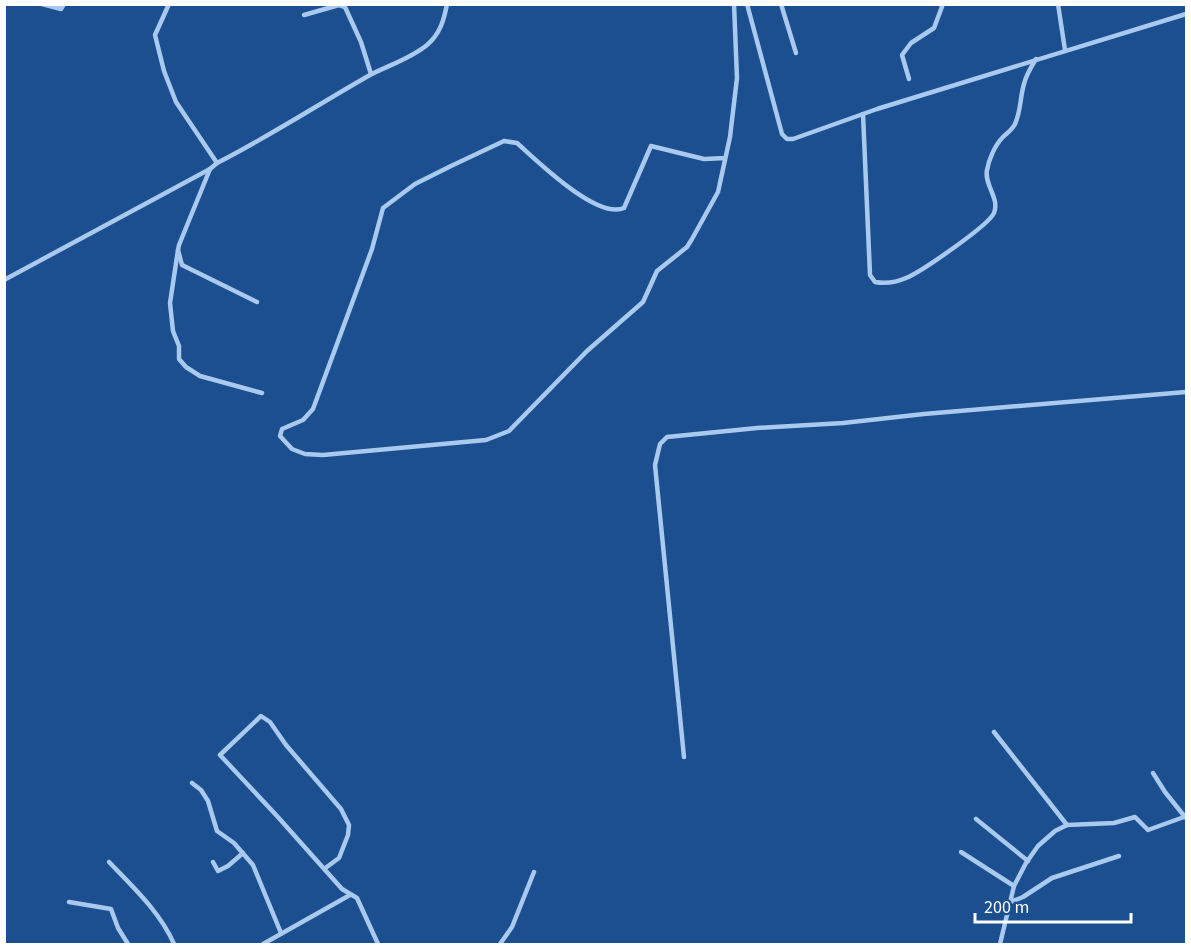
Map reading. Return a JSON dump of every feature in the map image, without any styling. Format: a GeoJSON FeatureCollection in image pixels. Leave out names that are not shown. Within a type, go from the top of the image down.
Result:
{"type":"FeatureCollection","features":[{"type":"Feature","properties":{"kind":"street"},"geometry":{"type":"LineString","coordinates":[[42,4],[61,9],[64,4]]}},
{"type":"Feature","properties":{"kind":"street"},"geometry":{"type":"LineString","coordinates":[[169,4],[155,35],[164,71],[176,102],[217,162]]}},
{"type":"Feature","properties":{"kind":"street"},"geometry":{"type":"LineString","coordinates":[[4,280],[210,169],[217,162],[300,118],[371,74],[408,58],[426,46],[441,27],[447,4]]}},
{"type":"Feature","properties":{"kind":"street"},"geometry":{"type":"LineString","coordinates":[[725,158],[704,159],[651,146],[624,208],[616,210],[598,205],[574,192],[518,143],[509,141],[504,141],[415,184],[383,208],[368,260],[313,409],[303,420],[282,429],[280,436],[292,449],[305,454],[339,454],[486,440],[509,431],[587,351],[643,302],[657,271],[687,247],[718,192],[725,158],[738,78],[734,4]]}},
{"type":"Feature","properties":{"kind":"street"},"geometry":{"type":"LineString","coordinates":[[747,4],[776,113],[784,137],[792,139],[1036,59],[1186,14]]}},
{"type":"Feature","properties":{"kind":"street"},"geometry":{"type":"LineString","coordinates":[[781,4],[796,53]]}},
{"type":"Feature","properties":{"kind":"street"},"geometry":{"type":"LineString","coordinates":[[909,79],[903,55],[911,43],[934,28],[943,4]]}},
{"type":"Feature","properties":{"kind":"street"},"geometry":{"type":"LineString","coordinates":[[1058,4],[1065,50]]}},
{"type":"Feature","properties":{"kind":"street"},"geometry":{"type":"LineString","coordinates":[[304,15],[339,5],[345,7],[361,42],[371,74]]}},
{"type":"Feature","properties":{"kind":"street"},"geometry":{"type":"LineString","coordinates":[[864,114],[870,276],[875,282],[897,281],[909,277],[926,266],[983,226],[993,215],[995,206],[987,183],[987,166],[997,144],[1014,125],[1023,84],[1036,59]]}},
{"type":"Feature","properties":{"kind":"street"},"geometry":{"type":"LineString","coordinates":[[210,169],[178,250],[170,303],[173,332],[179,346],[179,359],[186,367],[200,376],[262,393]]}},
{"type":"Feature","properties":{"kind":"street"},"geometry":{"type":"LineString","coordinates":[[178,250],[182,265],[257,302]]}},
{"type":"Feature","properties":{"kind":"street"},"geometry":{"type":"LineString","coordinates":[[684,757],[655,465],[660,444],[666,438],[757,428],[843,423],[1186,392]]}},
{"type":"Feature","properties":{"kind":"street"},"geometry":{"type":"LineString","coordinates":[[324,869],[339,858],[349,828],[348,820],[286,745],[270,722],[261,716],[220,755],[342,889],[359,900],[374,944]]}},
{"type":"Feature","properties":{"kind":"street"},"geometry":{"type":"LineString","coordinates":[[994,732],[1067,825]]}},
{"type":"Feature","properties":{"kind":"street"},"geometry":{"type":"LineString","coordinates":[[1000,945],[1008,903],[1014,886],[1038,846],[1055,831],[1067,825],[1114,823],[1135,817],[1148,830],[1185,818],[1153,773]]}},
{"type":"Feature","properties":{"kind":"street"},"geometry":{"type":"LineString","coordinates":[[192,783],[201,790],[208,801],[217,831],[227,837],[243,853],[256,872],[281,933]]}},
{"type":"Feature","properties":{"kind":"street"},"geometry":{"type":"LineString","coordinates":[[976,819],[1028,861]]}},
{"type":"Feature","properties":{"kind":"street"},"geometry":{"type":"LineString","coordinates":[[961,852],[1014,886]]}},
{"type":"Feature","properties":{"kind":"street"},"geometry":{"type":"LineString","coordinates":[[213,862],[218,871],[243,853]]}},
{"type":"Feature","properties":{"kind":"street"},"geometry":{"type":"LineString","coordinates":[[1008,903],[1023,897],[1052,878],[1119,856]]}},
{"type":"Feature","properties":{"kind":"street"},"geometry":{"type":"LineString","coordinates":[[109,862],[148,904],[161,921],[174,945]]}},
{"type":"Feature","properties":{"kind":"street"},"geometry":{"type":"LineString","coordinates":[[500,945],[512,927],[534,872]]}},
{"type":"Feature","properties":{"kind":"street"},"geometry":{"type":"LineString","coordinates":[[263,945],[350,895]]}},
{"type":"Feature","properties":{"kind":"street"},"geometry":{"type":"LineString","coordinates":[[69,902],[111,909],[128,945]]}}]}
